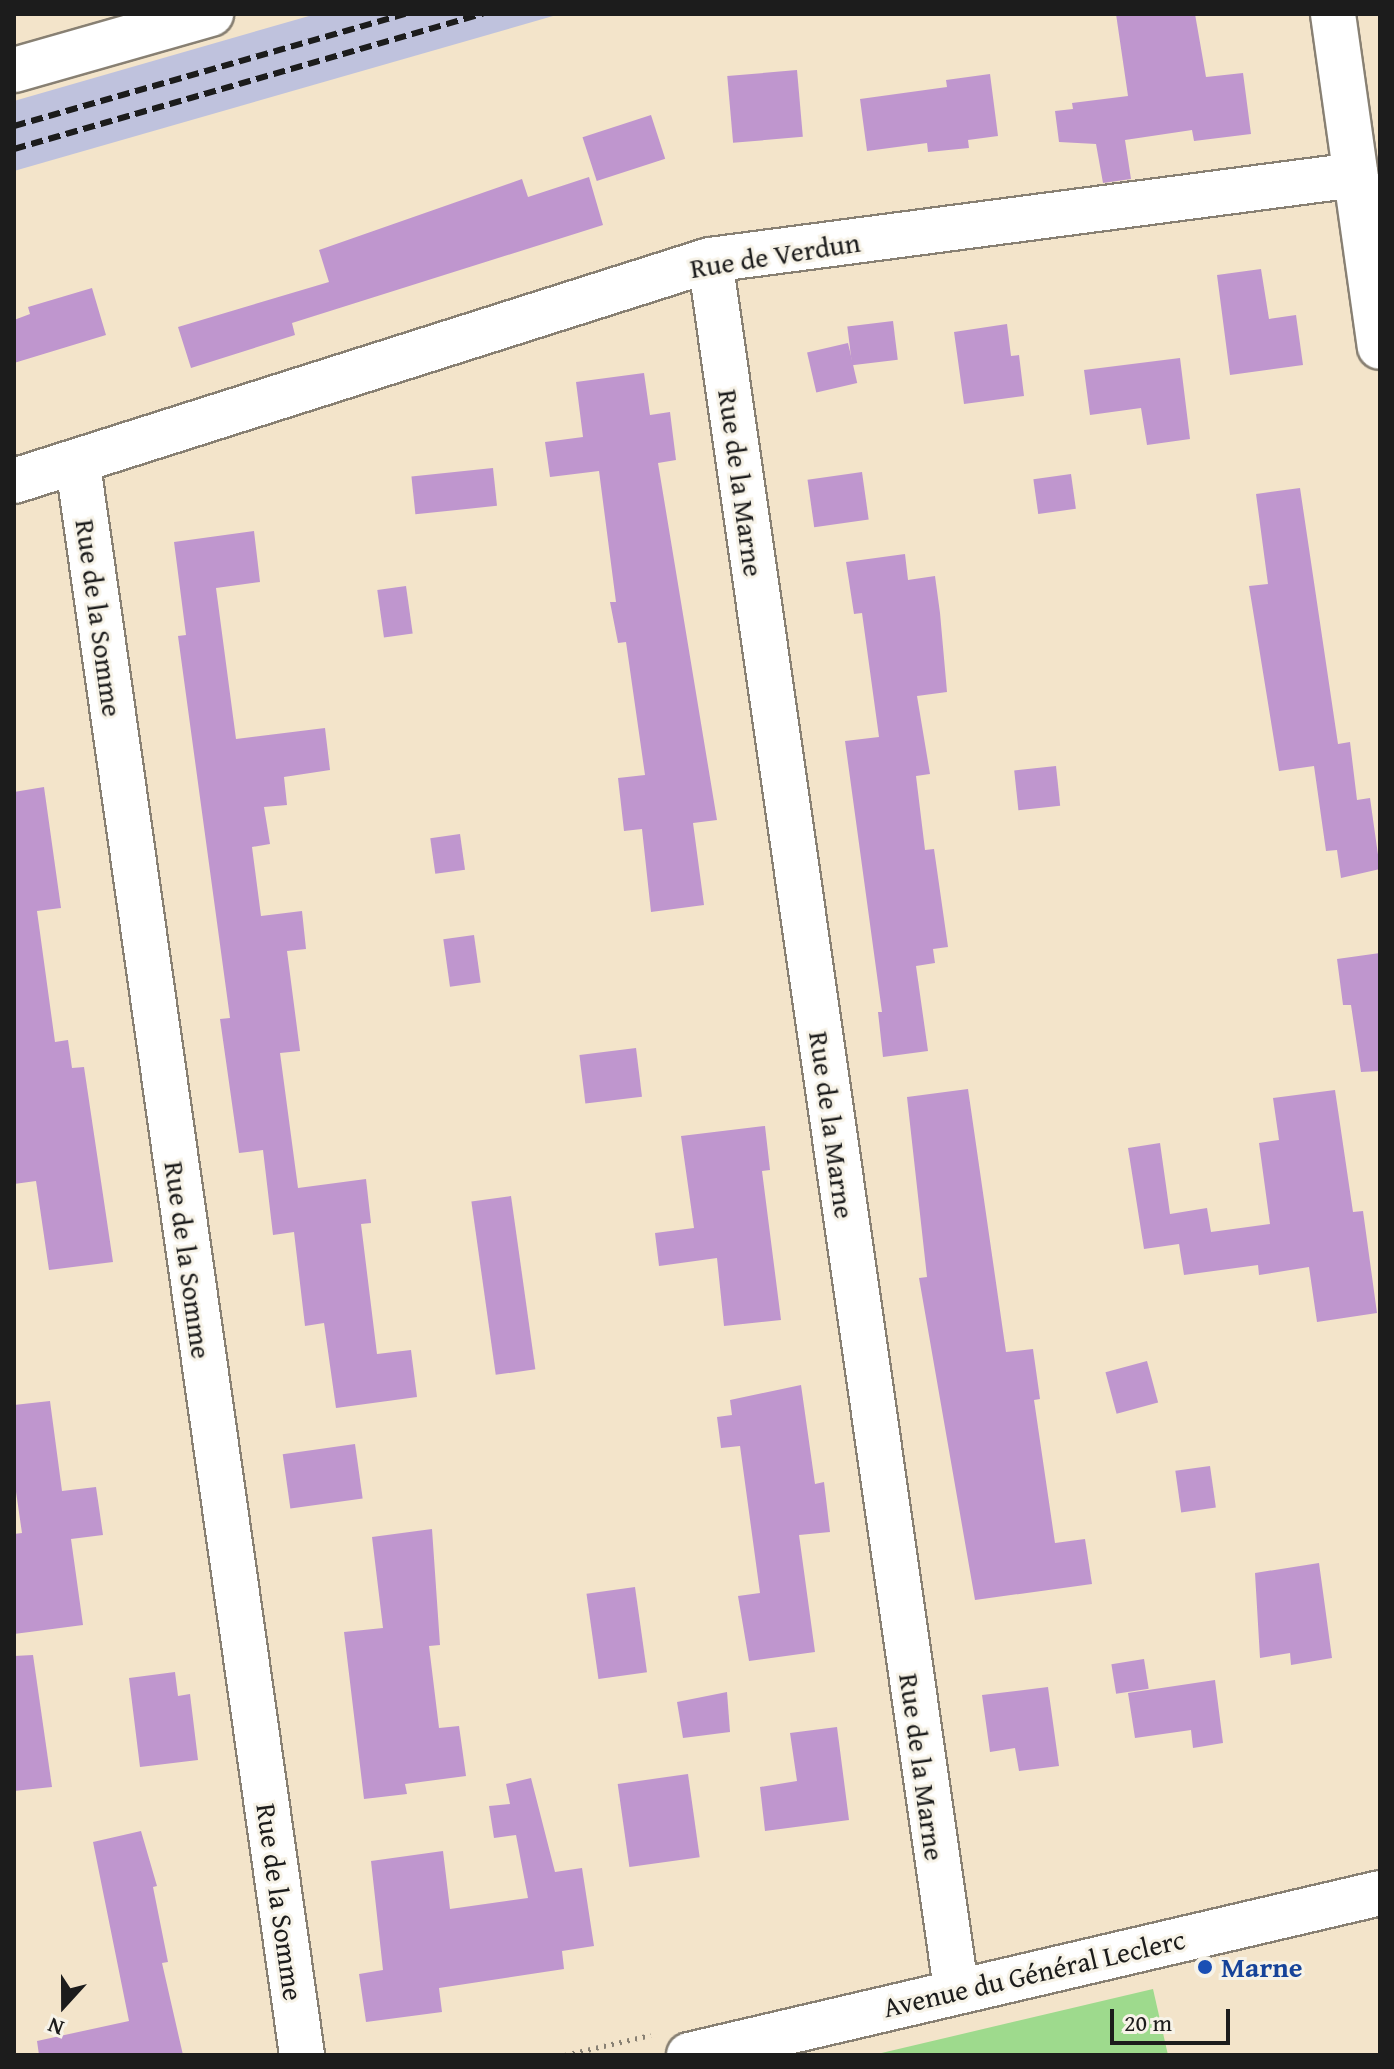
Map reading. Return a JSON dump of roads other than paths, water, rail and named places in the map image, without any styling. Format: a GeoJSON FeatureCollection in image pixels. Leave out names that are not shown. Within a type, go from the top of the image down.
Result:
{"type":"FeatureCollection","features":[{"type":"Feature","properties":{"kind":"street"},"geometry":{"type":"LineString","coordinates":[[14,70],[211,14]]}},
{"type":"Feature","properties":{"kind":"street"},"geometry":{"type":"LineString","coordinates":[[1333,14],[1380,347]]}},
{"type":"Feature","properties":{"kind":"street","name":"Rue de Verdun"},"geometry":{"type":"LineString","coordinates":[[14,481],[78,465],[710,260],[1355,175]]}},
{"type":"Feature","properties":{"kind":"street","name":"Rue de la Marne"},"geometry":{"type":"LineString","coordinates":[[710,260],[956,1989]]}},
{"type":"Feature","properties":{"kind":"street","name":"Rue de la Somme"},"geometry":{"type":"LineString","coordinates":[[78,465],[302,2055]]}},
{"type":"Feature","properties":{"kind":"street","name":"Avenue du Général Leclerc"},"geometry":{"type":"LineString","coordinates":[[689,2055],[956,1989],[1380,1893]]}},
{"type":"Feature","properties":{"kind":"railway"},"geometry":{"type":"LineString","coordinates":[[14,126],[405,14]]}},
{"type":"Feature","properties":{"kind":"railway"},"geometry":{"type":"LineString","coordinates":[[14,149],[483,14]]}},
{"type":"Feature","properties":{"kind":"place","name":"Marne"},"geometry":{"type":"Point","coordinates":[1205,1967]}}]}
